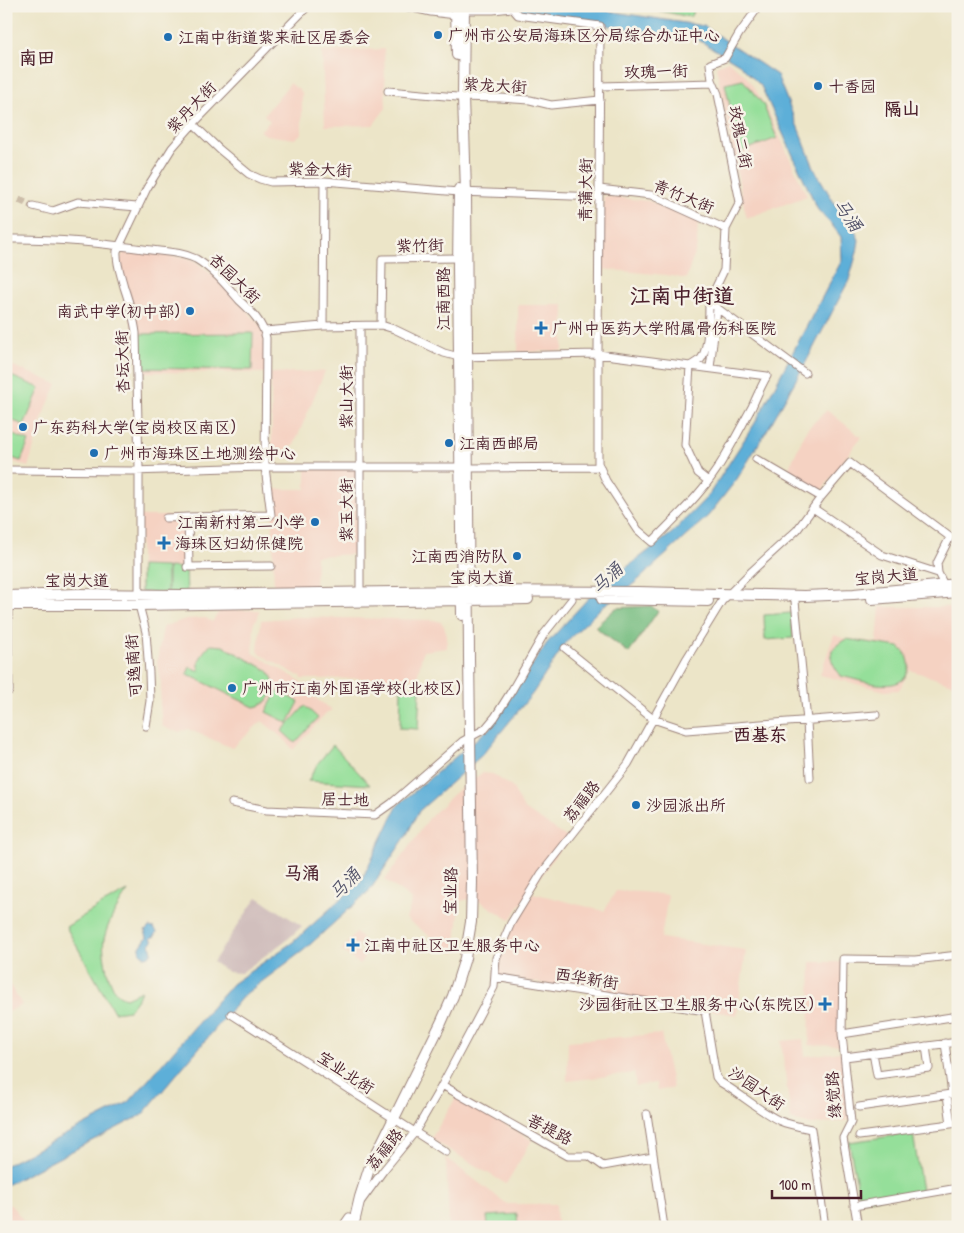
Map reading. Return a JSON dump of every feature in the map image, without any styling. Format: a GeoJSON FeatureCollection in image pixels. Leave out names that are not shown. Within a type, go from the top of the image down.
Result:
{"type":"FeatureCollection","features":[{"type":"Feature","properties":{"kind":"main road"},"geometry":{"type":"LineString","coordinates":[[460,9],[465,595]]}},
{"type":"Feature","properties":{"kind":"main road","name":"江南西路"},"geometry":{"type":"LineString","coordinates":[[463,192],[458,258],[463,357]]}},
{"type":"Feature","properties":{"kind":"main road","name":"宝岗大道"},"geometry":{"type":"LineString","coordinates":[[537,595],[572,599],[726,598],[831,595],[958,584]]}},
{"type":"Feature","properties":{"kind":"main road","name":"宝岗大道"},"geometry":{"type":"LineString","coordinates":[[139,600],[181,596],[360,592],[465,595]]}},
{"type":"Feature","properties":{"kind":"main road","name":"宝岗大道"},"geometry":{"type":"LineString","coordinates":[[7,600],[537,595],[638,592],[795,601],[863,600],[958,592]]}},
{"type":"Feature","properties":{"kind":"main road","name":"宝业路"},"geometry":{"type":"LineString","coordinates":[[350,1223],[369,1169],[391,1117],[452,982],[460,952],[466,900],[467,740],[465,595]]}},
{"type":"Feature","properties":{"kind":"main road","name":"宝业路"},"geometry":{"type":"LineString","coordinates":[[350,1223],[358,1184],[363,1170],[391,1117]]}},
{"type":"Feature","properties":{"kind":"street","name":"紫丹大街"},"geometry":{"type":"LineString","coordinates":[[120,245],[137,207],[172,148],[308,6]]}},
{"type":"Feature","properties":{"kind":"street"},"geometry":{"type":"LineString","coordinates":[[404,6],[431,12],[460,9]]}},
{"type":"Feature","properties":{"kind":"street","name":"玫瑰二街"},"geometry":{"type":"LineString","coordinates":[[726,229],[740,202],[710,64],[725,58],[759,6]]}},
{"type":"Feature","properties":{"kind":"street","name":"青蒲大街"},"geometry":{"type":"LineString","coordinates":[[460,9],[493,10],[512,8],[518,15],[600,26],[598,354],[598,463],[600,467]]}},
{"type":"Feature","properties":{"kind":"street","name":"玫瑰一街"},"geometry":{"type":"LineString","coordinates":[[600,86],[713,83]]}},
{"type":"Feature","properties":{"kind":"street","name":"紫龙大街"},"geometry":{"type":"LineString","coordinates":[[388,91],[530,100],[551,105],[600,100]]}},
{"type":"Feature","properties":{"kind":"street","name":"紫金大街"},"geometry":{"type":"LineString","coordinates":[[193,124],[232,160],[260,180],[271,182],[324,182],[463,192]]}},
{"type":"Feature","properties":{"kind":"street"},"geometry":{"type":"LineString","coordinates":[[323,326],[324,182]]}},
{"type":"Feature","properties":{"kind":"street","name":"青竹大街"},"geometry":{"type":"LineString","coordinates":[[463,192],[651,195],[726,229]]}},
{"type":"Feature","properties":{"kind":"street"},"geometry":{"type":"LineString","coordinates":[[33,206],[53,211],[78,202],[137,207]]}},
{"type":"Feature","properties":{"kind":"street"},"geometry":{"type":"LineString","coordinates":[[690,366],[700,359],[705,350],[709,322],[709,302],[724,270],[726,229]]}},
{"type":"Feature","properties":{"kind":"street"},"geometry":{"type":"LineString","coordinates":[[6,239],[120,245]]}},
{"type":"Feature","properties":{"kind":"street","name":"杏园大街"},"geometry":{"type":"LineString","coordinates":[[120,245],[185,255],[201,262],[242,302],[265,331]]}},
{"type":"Feature","properties":{"kind":"street","name":"杏坛大街"},"geometry":{"type":"LineString","coordinates":[[120,245],[117,257],[136,334],[139,600]]}},
{"type":"Feature","properties":{"kind":"street","name":"紫竹街"},"geometry":{"type":"LineString","coordinates":[[380,325],[382,259],[458,258]]}},
{"type":"Feature","properties":{"kind":"street"},"geometry":{"type":"LineString","coordinates":[[709,302],[805,373]]}},
{"type":"Feature","properties":{"kind":"street"},"geometry":{"type":"LineString","coordinates":[[710,368],[717,309]]}},
{"type":"Feature","properties":{"kind":"street"},"geometry":{"type":"LineString","coordinates":[[166,518],[271,516],[265,467],[267,350],[265,331],[323,326],[380,325],[394,329],[444,353],[463,357],[598,354],[767,376],[721,463],[693,500],[652,542],[638,530],[606,481],[600,467]]}},
{"type":"Feature","properties":{"kind":"street","name":"紫山大街"},"geometry":{"type":"LineString","coordinates":[[360,326],[360,467]]}},
{"type":"Feature","properties":{"kind":"street"},"geometry":{"type":"LineString","coordinates":[[690,366],[685,445],[698,473],[708,481]]}},
{"type":"Feature","properties":{"kind":"street"},"geometry":{"type":"LineString","coordinates":[[756,459],[821,497]]}},
{"type":"Feature","properties":{"kind":"street","name":"荔福路"},"geometry":{"type":"LineString","coordinates":[[357,1206],[415,1132],[442,1085],[494,987],[496,958],[511,923],[541,874],[628,764],[687,658],[726,598],[752,571],[797,530],[821,497],[850,463],[950,537],[937,563],[938,573]]}},
{"type":"Feature","properties":{"kind":"street"},"geometry":{"type":"LineString","coordinates":[[6,470],[360,467]]}},
{"type":"Feature","properties":{"kind":"street","name":"紫玉大街"},"geometry":{"type":"LineString","coordinates":[[360,592],[360,467],[600,467]]}},
{"type":"Feature","properties":{"kind":"street"},"geometry":{"type":"LineString","coordinates":[[813,508],[882,556],[938,573],[944,585]]}},
{"type":"Feature","properties":{"kind":"street"},"geometry":{"type":"LineString","coordinates":[[188,517],[188,567],[271,566]]}},
{"type":"Feature","properties":{"kind":"street"},"geometry":{"type":"LineString","coordinates":[[6,588],[9,691]]}},
{"type":"Feature","properties":{"kind":"street","name":"居士地"},"geometry":{"type":"LineString","coordinates":[[232,803],[267,810],[375,815],[467,740],[485,729],[512,690],[544,634],[572,599]]}},
{"type":"Feature","properties":{"kind":"street","name":"可逸南街"},"geometry":{"type":"LineString","coordinates":[[139,600],[146,632],[149,673],[150,701],[146,726]]}},
{"type":"Feature","properties":{"kind":"street"},"geometry":{"type":"LineString","coordinates":[[795,601],[807,721],[810,778]]}},
{"type":"Feature","properties":{"kind":"street"},"geometry":{"type":"LineString","coordinates":[[566,648],[653,719],[686,730],[876,715]]}},
{"type":"Feature","properties":{"kind":"street","name":"缘觉路"},"geometry":{"type":"LineString","coordinates":[[858,1227],[843,1138],[851,1122],[842,1034],[843,959],[915,960],[958,955]]}},
{"type":"Feature","properties":{"kind":"street","name":"西华新街"},"geometry":{"type":"LineString","coordinates":[[495,977],[704,1011]]}},
{"type":"Feature","properties":{"kind":"street","name":"沙园大街"},"geometry":{"type":"LineString","coordinates":[[704,1011],[716,1077],[720,1082],[781,1122],[811,1129],[825,1227]]}},
{"type":"Feature","properties":{"kind":"street","name":"宝业北街"},"geometry":{"type":"LineString","coordinates":[[231,1014],[446,1152]]}},
{"type":"Feature","properties":{"kind":"street"},"geometry":{"type":"LineString","coordinates":[[842,1034],[958,1016]]}},
{"type":"Feature","properties":{"kind":"street"},"geometry":{"type":"LineString","coordinates":[[844,1057],[958,1042]]}},
{"type":"Feature","properties":{"kind":"street"},"geometry":{"type":"LineString","coordinates":[[859,1136],[954,1123],[945,1043]]}},
{"type":"Feature","properties":{"kind":"street"},"geometry":{"type":"LineString","coordinates":[[873,1053],[877,1075],[929,1068],[926,1046]]}},
{"type":"Feature","properties":{"kind":"street","name":"菩提路"},"geometry":{"type":"LineString","coordinates":[[442,1085],[568,1156],[589,1156],[603,1166],[653,1158]]}},
{"type":"Feature","properties":{"kind":"street"},"geometry":{"type":"LineString","coordinates":[[859,1108],[952,1094]]}},
{"type":"Feature","properties":{"kind":"street"},"geometry":{"type":"LineString","coordinates":[[647,1114],[664,1227]]}},
{"type":"Feature","properties":{"kind":"street"},"geometry":{"type":"LineString","coordinates":[[854,1206],[958,1188]]}},
{"type":"Feature","properties":{"kind":"street"},"geometry":{"type":"LineString","coordinates":[[342,1227],[350,1223]]}},
{"type":"Feature","properties":{"kind":"shaded area"},"geometry":{"type":"Polygon","coordinates":[[[384,49],[386,108],[373,125],[325,126],[322,52],[384,49]]]}},
{"type":"Feature","properties":{"kind":"shaded area"},"geometry":{"type":"Polygon","coordinates":[[[728,61],[745,75],[757,92],[769,113],[807,196],[747,218],[716,66],[728,61]]]}},
{"type":"Feature","properties":{"kind":"shaded area"},"geometry":{"type":"Polygon","coordinates":[[[290,83],[302,92],[302,133],[295,139],[266,135],[260,131],[270,121],[264,115],[290,83]]]}},
{"type":"Feature","properties":{"kind":"shaded area"},"geometry":{"type":"Polygon","coordinates":[[[604,196],[649,201],[698,220],[697,246],[686,279],[667,275],[600,269],[604,196]]]}},
{"type":"Feature","properties":{"kind":"shaded area","name":"南武中学(初中部)"},"geometry":{"type":"Polygon","coordinates":[[[129,250],[143,250],[194,260],[221,282],[264,332],[267,373],[140,372],[120,260],[123,253],[129,250]]]}},
{"type":"Feature","properties":{"kind":"shaded area","name":"广州中医药大学附属骨伤科医院"},"geometry":{"type":"Polygon","coordinates":[[[518,305],[564,305],[563,351],[518,352],[518,305]]]}},
{"type":"Feature","properties":{"kind":"shaded area","name":"广东药科大学(宝岗校区南区)"},"geometry":{"type":"Polygon","coordinates":[[[6,363],[57,384],[44,413],[28,467],[6,459],[6,363]]]}},
{"type":"Feature","properties":{"kind":"shaded area"},"geometry":{"type":"Polygon","coordinates":[[[325,371],[294,445],[279,453],[272,453],[271,373],[325,371]]]}},
{"type":"Feature","properties":{"kind":"shaded area"},"geometry":{"type":"Polygon","coordinates":[[[827,410],[861,437],[819,494],[787,472],[807,429],[827,410]]]}},
{"type":"Feature","properties":{"kind":"shaded area","name":"江南新村第二小学"},"geometry":{"type":"Polygon","coordinates":[[[358,468],[357,554],[316,556],[315,592],[274,593],[272,489],[306,489],[306,469],[358,468]]]}},
{"type":"Feature","properties":{"kind":"shaded area","name":"海珠区妇幼保健院"},"geometry":{"type":"Polygon","coordinates":[[[140,516],[166,516],[187,519],[187,594],[140,593],[140,516]]]}},
{"type":"Feature","properties":{"kind":"shaded area"},"geometry":{"type":"Polygon","coordinates":[[[880,607],[958,607],[958,686],[910,670],[899,690],[885,691],[820,675],[834,635],[846,639],[877,642],[880,607]]]}},
{"type":"Feature","properties":{"kind":"shaded area","name":"广州市江南外国语学校(北校区)"},"geometry":{"type":"Polygon","coordinates":[[[220,610],[259,610],[258,618],[254,622],[253,653],[299,680],[308,693],[332,710],[326,713],[293,750],[286,741],[262,721],[232,748],[188,729],[180,732],[162,726],[161,683],[157,661],[163,627],[186,619],[206,618],[212,622],[220,610]]]}},
{"type":"Feature","properties":{"kind":"shaded area"},"geometry":{"type":"Polygon","coordinates":[[[299,617],[434,620],[441,622],[444,626],[447,635],[447,648],[423,651],[417,678],[301,679],[301,675],[299,676],[270,660],[260,654],[258,650],[261,620],[299,617]]]}},
{"type":"Feature","properties":{"kind":"shaded area"},"geometry":{"type":"Polygon","coordinates":[[[482,773],[493,774],[513,788],[524,809],[568,837],[510,920],[475,898],[460,901],[455,954],[406,919],[412,900],[385,880],[430,817],[458,790],[482,773]]]}},
{"type":"Feature","properties":{"kind":"shaded area"},"geometry":{"type":"Polygon","coordinates":[[[616,891],[668,895],[661,938],[746,950],[737,1015],[497,976],[499,957],[514,924],[533,893],[604,911],[616,891]]]}},
{"type":"Feature","properties":{"kind":"shaded area"},"geometry":{"type":"Polygon","coordinates":[[[257,897],[302,926],[289,938],[241,973],[228,972],[213,962],[257,897]]]}},
{"type":"Feature","properties":{"kind":"shaded area","name":"江南中社区卫生服务中心"},"geometry":{"type":"Polygon","coordinates":[[[356,933],[363,939],[355,950],[364,958],[359,964],[341,950],[356,933]]]}},
{"type":"Feature","properties":{"kind":"shaded area","name":"沙园街社区卫生服务中心(东院区)"},"geometry":{"type":"Polygon","coordinates":[[[811,962],[842,962],[839,1046],[809,1045],[811,962]]]}},
{"type":"Feature","properties":{"kind":"shaded area"},"geometry":{"type":"Polygon","coordinates":[[[8,982],[22,1005],[6,1013],[6,983],[8,982]]]}},
{"type":"Feature","properties":{"kind":"shaded area"},"geometry":{"type":"Polygon","coordinates":[[[661,1034],[673,1088],[657,1091],[656,1083],[636,1086],[634,1073],[567,1081],[568,1041],[661,1034]]]}},
{"type":"Feature","properties":{"kind":"shaded area"},"geometry":{"type":"Polygon","coordinates":[[[803,1039],[805,1056],[841,1052],[850,1120],[813,1125],[791,1120],[781,1041],[803,1039]]]}},
{"type":"Feature","properties":{"kind":"shaded area"},"geometry":{"type":"Polygon","coordinates":[[[457,1096],[532,1140],[506,1184],[431,1139],[457,1096]]]}},
{"type":"Feature","properties":{"kind":"shaded area"},"geometry":{"type":"Polygon","coordinates":[[[446,1158],[507,1204],[556,1204],[557,1227],[449,1227],[446,1158]]]}},
{"type":"Feature","properties":{"kind":"shaded area"},"geometry":{"type":"Polygon","coordinates":[[[6,1204],[11,1205],[29,1227],[6,1227],[6,1204]]]}},
{"type":"Feature","properties":{"kind":"green space"},"geometry":{"type":"Polygon","coordinates":[[[657,6],[697,6],[690,17],[656,10],[657,6]]]}},
{"type":"Feature","properties":{"kind":"green space"},"geometry":{"type":"Polygon","coordinates":[[[743,80],[763,104],[777,138],[740,152],[725,84],[743,80]]]}},
{"type":"Feature","properties":{"kind":"green space"},"geometry":{"type":"Polygon","coordinates":[[[253,333],[252,370],[140,368],[138,334],[253,333]]]}},
{"type":"Feature","properties":{"kind":"green space"},"geometry":{"type":"Polygon","coordinates":[[[6,374],[40,388],[24,425],[6,418],[6,374]]]}},
{"type":"Feature","properties":{"kind":"green space"},"geometry":{"type":"Polygon","coordinates":[[[6,432],[29,441],[21,461],[6,456],[6,432]]]}},
{"type":"Feature","properties":{"kind":"green space"},"geometry":{"type":"Polygon","coordinates":[[[141,566],[167,567],[167,593],[141,592],[141,566]]]}},
{"type":"Feature","properties":{"kind":"green space"},"geometry":{"type":"Polygon","coordinates":[[[168,567],[186,568],[187,593],[168,593],[168,567]]]}},
{"type":"Feature","properties":{"kind":"green space"},"geometry":{"type":"Polygon","coordinates":[[[651,606],[658,611],[629,653],[595,627],[616,608],[651,606]]]}},
{"type":"Feature","properties":{"kind":"green space"},"geometry":{"type":"Polygon","coordinates":[[[791,613],[793,638],[765,640],[764,615],[791,613]]]}},
{"type":"Feature","properties":{"kind":"green space"},"geometry":{"type":"Polygon","coordinates":[[[846,639],[899,647],[906,654],[909,662],[909,668],[905,677],[899,682],[880,684],[841,676],[833,664],[831,655],[835,647],[846,639]]]}},
{"type":"Feature","properties":{"kind":"green space"},"geometry":{"type":"Polygon","coordinates":[[[211,645],[223,646],[267,670],[271,675],[274,687],[270,698],[261,705],[254,707],[187,674],[190,667],[199,671],[201,656],[211,645]]]}},
{"type":"Feature","properties":{"kind":"green space"},"geometry":{"type":"Polygon","coordinates":[[[401,688],[420,689],[418,729],[400,728],[401,688]]]}},
{"type":"Feature","properties":{"kind":"green space"},"geometry":{"type":"Polygon","coordinates":[[[277,691],[299,702],[288,723],[266,712],[277,691]]]}},
{"type":"Feature","properties":{"kind":"green space"},"geometry":{"type":"Polygon","coordinates":[[[305,706],[318,718],[295,743],[282,731],[305,706]]]}},
{"type":"Feature","properties":{"kind":"green space"},"geometry":{"type":"Polygon","coordinates":[[[333,745],[370,785],[308,781],[318,763],[333,745]]]}},
{"type":"Feature","properties":{"kind":"green space"},"geometry":{"type":"Polygon","coordinates":[[[128,891],[108,926],[104,939],[105,959],[109,978],[117,993],[126,998],[141,991],[129,1010],[114,1012],[66,927],[99,906],[128,891]]]}},
{"type":"Feature","properties":{"kind":"green space"},"geometry":{"type":"Polygon","coordinates":[[[913,1133],[922,1191],[860,1201],[849,1142],[913,1133]]]}},
{"type":"Feature","properties":{"kind":"green space"},"geometry":{"type":"Polygon","coordinates":[[[517,1214],[518,1227],[488,1227],[487,1216],[517,1214]]]}},
{"type":"Feature","properties":{"kind":"water"},"geometry":{"type":"Polygon","coordinates":[[[515,6],[576,6],[704,26],[777,75],[815,170],[836,206],[854,228],[859,240],[849,280],[772,422],[737,479],[708,516],[636,582],[603,606],[567,641],[533,693],[482,755],[419,811],[406,836],[370,890],[304,950],[244,995],[142,1115],[6,1185],[6,1165],[129,1102],[232,984],[293,942],[361,881],[398,805],[491,727],[547,643],[594,592],[672,533],[708,496],[755,423],[842,260],[841,237],[818,210],[761,86],[739,64],[697,39],[518,12],[515,6]]]}},
{"type":"Feature","properties":{"kind":"water"},"geometry":{"type":"Polygon","coordinates":[[[149,927],[154,928],[157,932],[151,938],[153,941],[150,944],[152,952],[149,956],[145,957],[140,953],[140,947],[147,937],[145,931],[149,927]]]}},
{"type":"Feature","properties":{"kind":"tunnel"},"geometry":{"type":"LineString","coordinates":[[19,200],[33,206]]}},
{"type":"Feature","properties":{"kind":"place","name":"广州市公安局海珠区分局综合办证中心"},"geometry":{"type":"Point","coordinates":[438,35]}},
{"type":"Feature","properties":{"kind":"place","name":"江南中街道紫来社区居委会"},"geometry":{"type":"Point","coordinates":[168,37]}},
{"type":"Feature","properties":{"kind":"place","name":"十香园"},"geometry":{"type":"Point","coordinates":[818,86]}},
{"type":"Feature","properties":{"kind":"place","name":"南武中学(初中部)"},"geometry":{"type":"Point","coordinates":[190,311]}},
{"type":"Feature","properties":{"kind":"place","name":"广州中医药大学附属骨伤科医院"},"geometry":{"type":"Point","coordinates":[541,328]}},
{"type":"Feature","properties":{"kind":"place","name":"广东药科大学(宝岗校区南区)"},"geometry":{"type":"Point","coordinates":[23,427]}},
{"type":"Feature","properties":{"kind":"place","name":"江南西邮局"},"geometry":{"type":"Point","coordinates":[449,443]}},
{"type":"Feature","properties":{"kind":"place","name":"广州市海珠区土地测绘中心"},"geometry":{"type":"Point","coordinates":[94,453]}},
{"type":"Feature","properties":{"kind":"place","name":"江南新村第二小学"},"geometry":{"type":"Point","coordinates":[315,522]}},
{"type":"Feature","properties":{"kind":"place","name":"海珠区妇幼保健院"},"geometry":{"type":"Point","coordinates":[164,543]}},
{"type":"Feature","properties":{"kind":"place","name":"江南西消防队"},"geometry":{"type":"Point","coordinates":[517,556]}},
{"type":"Feature","properties":{"kind":"place","name":"广州市江南外国语学校(北校区)"},"geometry":{"type":"Point","coordinates":[232,688]}},
{"type":"Feature","properties":{"kind":"place","name":"沙园派出所"},"geometry":{"type":"Point","coordinates":[636,805]}},
{"type":"Feature","properties":{"kind":"place","name":"江南中社区卫生服务中心"},"geometry":{"type":"Point","coordinates":[353,945]}},
{"type":"Feature","properties":{"kind":"place","name":"沙园街社区卫生服务中心(东院区)"},"geometry":{"type":"Point","coordinates":[825,1004]}},
{"type":"Feature","properties":{"kind":"district","name":"南田"},"geometry":{"type":"Point","coordinates":[37,58]}},
{"type":"Feature","properties":{"kind":"district","name":"隔山"},"geometry":{"type":"Point","coordinates":[902,109]}},
{"type":"Feature","properties":{"kind":"district","name":"江南中街道"},"geometry":{"type":"Point","coordinates":[682,296]}},
{"type":"Feature","properties":{"kind":"district","name":"西基东"},"geometry":{"type":"Point","coordinates":[760,735]}},
{"type":"Feature","properties":{"kind":"district","name":"马涌"},"geometry":{"type":"Point","coordinates":[302,873]}}]}
